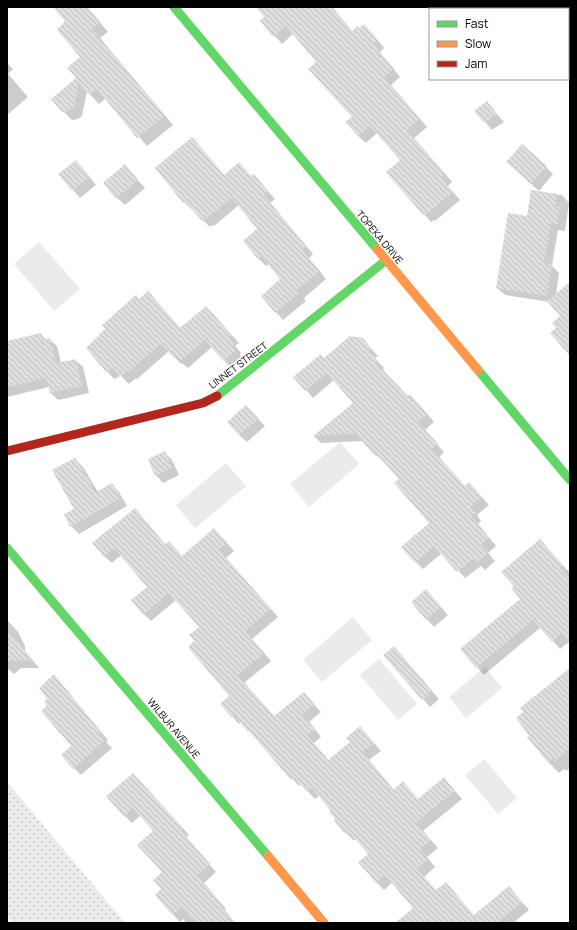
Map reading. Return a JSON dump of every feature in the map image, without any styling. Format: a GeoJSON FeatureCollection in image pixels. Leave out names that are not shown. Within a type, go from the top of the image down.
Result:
{"type":"FeatureCollection","features":[{"type":"Feature","properties":{"kind":"street","name":"TOPEKA DRIVE"},"geometry":{"type":"LineString","coordinates":[[174,7],[385,261],[570,480]]}},
{"type":"Feature","properties":{"kind":"street","name":"LINNET STREET"},"geometry":{"type":"LineString","coordinates":[[7,451],[203,403],[222,393],[385,261]]}},
{"type":"Feature","properties":{"kind":"street","name":"WILBUR AVENUE"},"geometry":{"type":"LineString","coordinates":[[7,548],[324,923]]}},
{"type":"Feature","properties":{"kind":"shaded area"},"geometry":{"type":"Polygon","coordinates":[[[39,242],[80,289],[54,311],[14,264],[39,242]]]}},
{"type":"Feature","properties":{"kind":"shaded area"},"geometry":{"type":"Polygon","coordinates":[[[340,442],[359,464],[309,507],[290,484],[340,442]]]}},
{"type":"Feature","properties":{"kind":"shaded area"},"geometry":{"type":"Polygon","coordinates":[[[226,463],[246,486],[195,528],[176,505],[226,463]]]}},
{"type":"Feature","properties":{"kind":"shaded area"},"geometry":{"type":"Polygon","coordinates":[[[353,617],[372,640],[322,682],[303,660],[353,617]]]}},
{"type":"Feature","properties":{"kind":"shaded area"},"geometry":{"type":"Polygon","coordinates":[[[379,659],[417,704],[398,720],[360,675],[379,659]]]}},
{"type":"Feature","properties":{"kind":"shaded area"},"geometry":{"type":"Polygon","coordinates":[[[485,667],[502,688],[466,718],[449,697],[485,667]]]}},
{"type":"Feature","properties":{"kind":"shaded area"},"geometry":{"type":"Polygon","coordinates":[[[484,759],[517,798],[498,814],[465,775],[484,759]]]}},
{"type":"Feature","properties":{"kind":"shaded area"},"geometry":{"type":"Polygon","coordinates":[[[7,782],[125,923],[13,923],[7,916],[7,782]]]}},
{"type":"Feature","properties":{"kind":"building"},"geometry":{"type":"Polygon","coordinates":[[[53,7],[87,7],[100,22],[92,29],[165,116],[137,138],[97,89],[89,95],[79,83],[74,107],[69,111],[62,112],[51,99],[76,78],[67,68],[80,57],[57,30],[65,21],[53,7]]]}},
{"type":"Feature","properties":{"kind":"building"},"geometry":{"type":"Polygon","coordinates":[[[256,7],[332,7],[352,31],[357,26],[359,28],[364,24],[378,40],[373,44],[394,69],[384,77],[420,119],[407,130],[445,174],[441,178],[453,192],[427,214],[426,213],[423,215],[386,172],[400,160],[370,126],[358,136],[345,122],[352,117],[308,69],[316,62],[286,26],[273,37],[260,21],[264,17],[256,7]]]}},
{"type":"Feature","properties":{"kind":"building"},"geometry":{"type":"Polygon","coordinates":[[[487,101],[497,114],[484,123],[474,111],[487,101]]]}},
{"type":"Feature","properties":{"kind":"building"},"geometry":{"type":"Polygon","coordinates":[[[192,137],[224,175],[239,162],[251,176],[254,174],[268,191],[264,195],[306,246],[302,250],[320,271],[297,290],[299,293],[275,313],[261,296],[280,279],[261,256],[258,259],[243,241],[257,229],[232,198],[202,221],[185,201],[183,203],[155,168],[192,137]]]}},
{"type":"Feature","properties":{"kind":"building"},"geometry":{"type":"Polygon","coordinates":[[[522,144],[547,166],[531,184],[506,162],[522,144]]]}},
{"type":"Feature","properties":{"kind":"building"},"geometry":{"type":"Polygon","coordinates":[[[76,160],[90,177],[72,191],[58,174],[76,160]]]}},
{"type":"Feature","properties":{"kind":"building"},"geometry":{"type":"Polygon","coordinates":[[[125,164],[138,180],[116,199],[103,183],[125,164]]]}},
{"type":"Feature","properties":{"kind":"building"},"geometry":{"type":"Polygon","coordinates":[[[531,190],[557,194],[555,206],[560,207],[558,224],[551,223],[544,263],[552,264],[547,296],[496,288],[508,213],[527,216],[531,190]]]}},
{"type":"Feature","properties":{"kind":"building"},"geometry":{"type":"Polygon","coordinates":[[[570,282],[570,356],[550,333],[556,328],[552,323],[560,316],[547,301],[570,282]]]}},
{"type":"Feature","properties":{"kind":"building"},"geometry":{"type":"Polygon","coordinates":[[[148,291],[179,327],[182,327],[206,306],[232,335],[229,338],[234,344],[233,347],[236,350],[223,361],[205,340],[180,361],[175,355],[173,357],[161,344],[129,372],[128,371],[120,377],[113,368],[106,372],[86,348],[105,329],[102,325],[136,295],[139,299],[148,291]]]}},
{"type":"Feature","properties":{"kind":"building"},"geometry":{"type":"Polygon","coordinates":[[[41,333],[42,340],[50,338],[56,363],[76,359],[82,386],[50,393],[46,378],[7,388],[7,341],[41,333]]]}},
{"type":"Feature","properties":{"kind":"building"},"geometry":{"type":"Polygon","coordinates":[[[350,336],[363,338],[371,348],[368,350],[377,360],[376,363],[408,396],[410,394],[427,414],[418,422],[438,444],[432,449],[465,486],[469,482],[482,497],[470,507],[475,513],[471,516],[489,538],[481,545],[489,553],[477,563],[473,559],[459,571],[456,571],[434,546],[415,563],[401,547],[429,523],[394,483],[399,479],[379,455],[376,457],[356,434],[313,436],[353,403],[327,373],[305,391],[293,377],[321,354],[324,358],[350,336]]]}},
{"type":"Feature","properties":{"kind":"building"},"geometry":{"type":"Polygon","coordinates":[[[246,405],[259,418],[239,435],[227,422],[246,405]]]}},
{"type":"Feature","properties":{"kind":"building"},"geometry":{"type":"Polygon","coordinates":[[[165,451],[172,468],[155,476],[148,459],[165,451]]]}},
{"type":"Feature","properties":{"kind":"building"},"geometry":{"type":"Polygon","coordinates":[[[75,458],[96,492],[112,483],[121,498],[70,527],[64,514],[74,509],[52,470],[75,458]]]}},
{"type":"Feature","properties":{"kind":"building"},"geometry":{"type":"Polygon","coordinates":[[[135,508],[165,544],[169,541],[182,556],[214,528],[227,543],[219,550],[271,609],[245,631],[264,653],[238,675],[274,716],[304,692],[314,704],[302,714],[315,729],[307,735],[328,760],[350,742],[346,738],[360,726],[374,743],[363,752],[393,790],[403,781],[418,799],[444,777],[455,791],[416,823],[431,840],[420,849],[428,859],[417,869],[436,890],[446,882],[474,915],[509,886],[522,902],[497,923],[395,923],[413,908],[385,875],[376,883],[358,862],[368,854],[350,833],[344,833],[334,820],[335,819],[330,810],[312,788],[307,792],[294,777],[291,780],[249,731],[248,732],[234,715],[231,717],[220,704],[229,696],[188,647],[194,641],[189,635],[199,627],[169,593],[143,615],[131,600],[147,587],[114,548],[104,557],[92,543],[135,508]]]}},
{"type":"Feature","properties":{"kind":"building"},"geometry":{"type":"Polygon","coordinates":[[[540,539],[563,566],[560,568],[570,580],[570,642],[562,633],[552,642],[533,620],[476,668],[460,649],[520,599],[511,588],[514,586],[501,572],[540,539]]]}},
{"type":"Feature","properties":{"kind":"building"},"geometry":{"type":"Polygon","coordinates":[[[426,589],[441,607],[426,620],[411,602],[426,589]]]}},
{"type":"Feature","properties":{"kind":"building"},"geometry":{"type":"Polygon","coordinates":[[[7,631],[33,660],[7,661],[7,631]]]}},
{"type":"Feature","properties":{"kind":"building"},"geometry":{"type":"Polygon","coordinates":[[[394,646],[432,691],[422,700],[383,655],[394,646]]]}},
{"type":"Feature","properties":{"kind":"building"},"geometry":{"type":"Polygon","coordinates":[[[570,668],[570,748],[555,761],[553,758],[548,763],[527,737],[529,736],[516,718],[523,712],[520,708],[570,668]]]}},
{"type":"Feature","properties":{"kind":"building"},"geometry":{"type":"Polygon","coordinates":[[[54,674],[101,732],[99,734],[105,740],[73,769],[61,755],[71,746],[41,711],[47,706],[44,702],[47,699],[39,688],[54,674]]]}},
{"type":"Feature","properties":{"kind":"building"},"geometry":{"type":"Polygon","coordinates":[[[133,773],[182,827],[180,829],[210,864],[197,875],[219,901],[218,902],[234,923],[196,923],[182,907],[172,915],[155,895],[161,889],[153,880],[162,872],[137,845],[153,831],[133,808],[124,817],[106,796],[133,773]]]}},
{"type":"Feature","properties":{"kind":"traffic: fast"},"geometry":{"type":"LineString","coordinates":[[174,7],[377,249]]}},
{"type":"Feature","properties":{"kind":"traffic: fast"},"geometry":{"type":"LineString","coordinates":[[217,396],[385,261]]}},
{"type":"Feature","properties":{"kind":"traffic: fast"},"geometry":{"type":"LineString","coordinates":[[478,370],[570,480]]}},
{"type":"Feature","properties":{"kind":"traffic: fast"},"geometry":{"type":"LineString","coordinates":[[7,548],[268,856]]}},
{"type":"Feature","properties":{"kind":"traffic: slow"},"geometry":{"type":"LineString","coordinates":[[377,249],[478,370]]}},
{"type":"Feature","properties":{"kind":"traffic: slow"},"geometry":{"type":"LineString","coordinates":[[268,856],[324,923]]}},
{"type":"Feature","properties":{"kind":"traffic: jam"},"geometry":{"type":"LineString","coordinates":[[7,451],[203,403],[217,396]]}}]}
